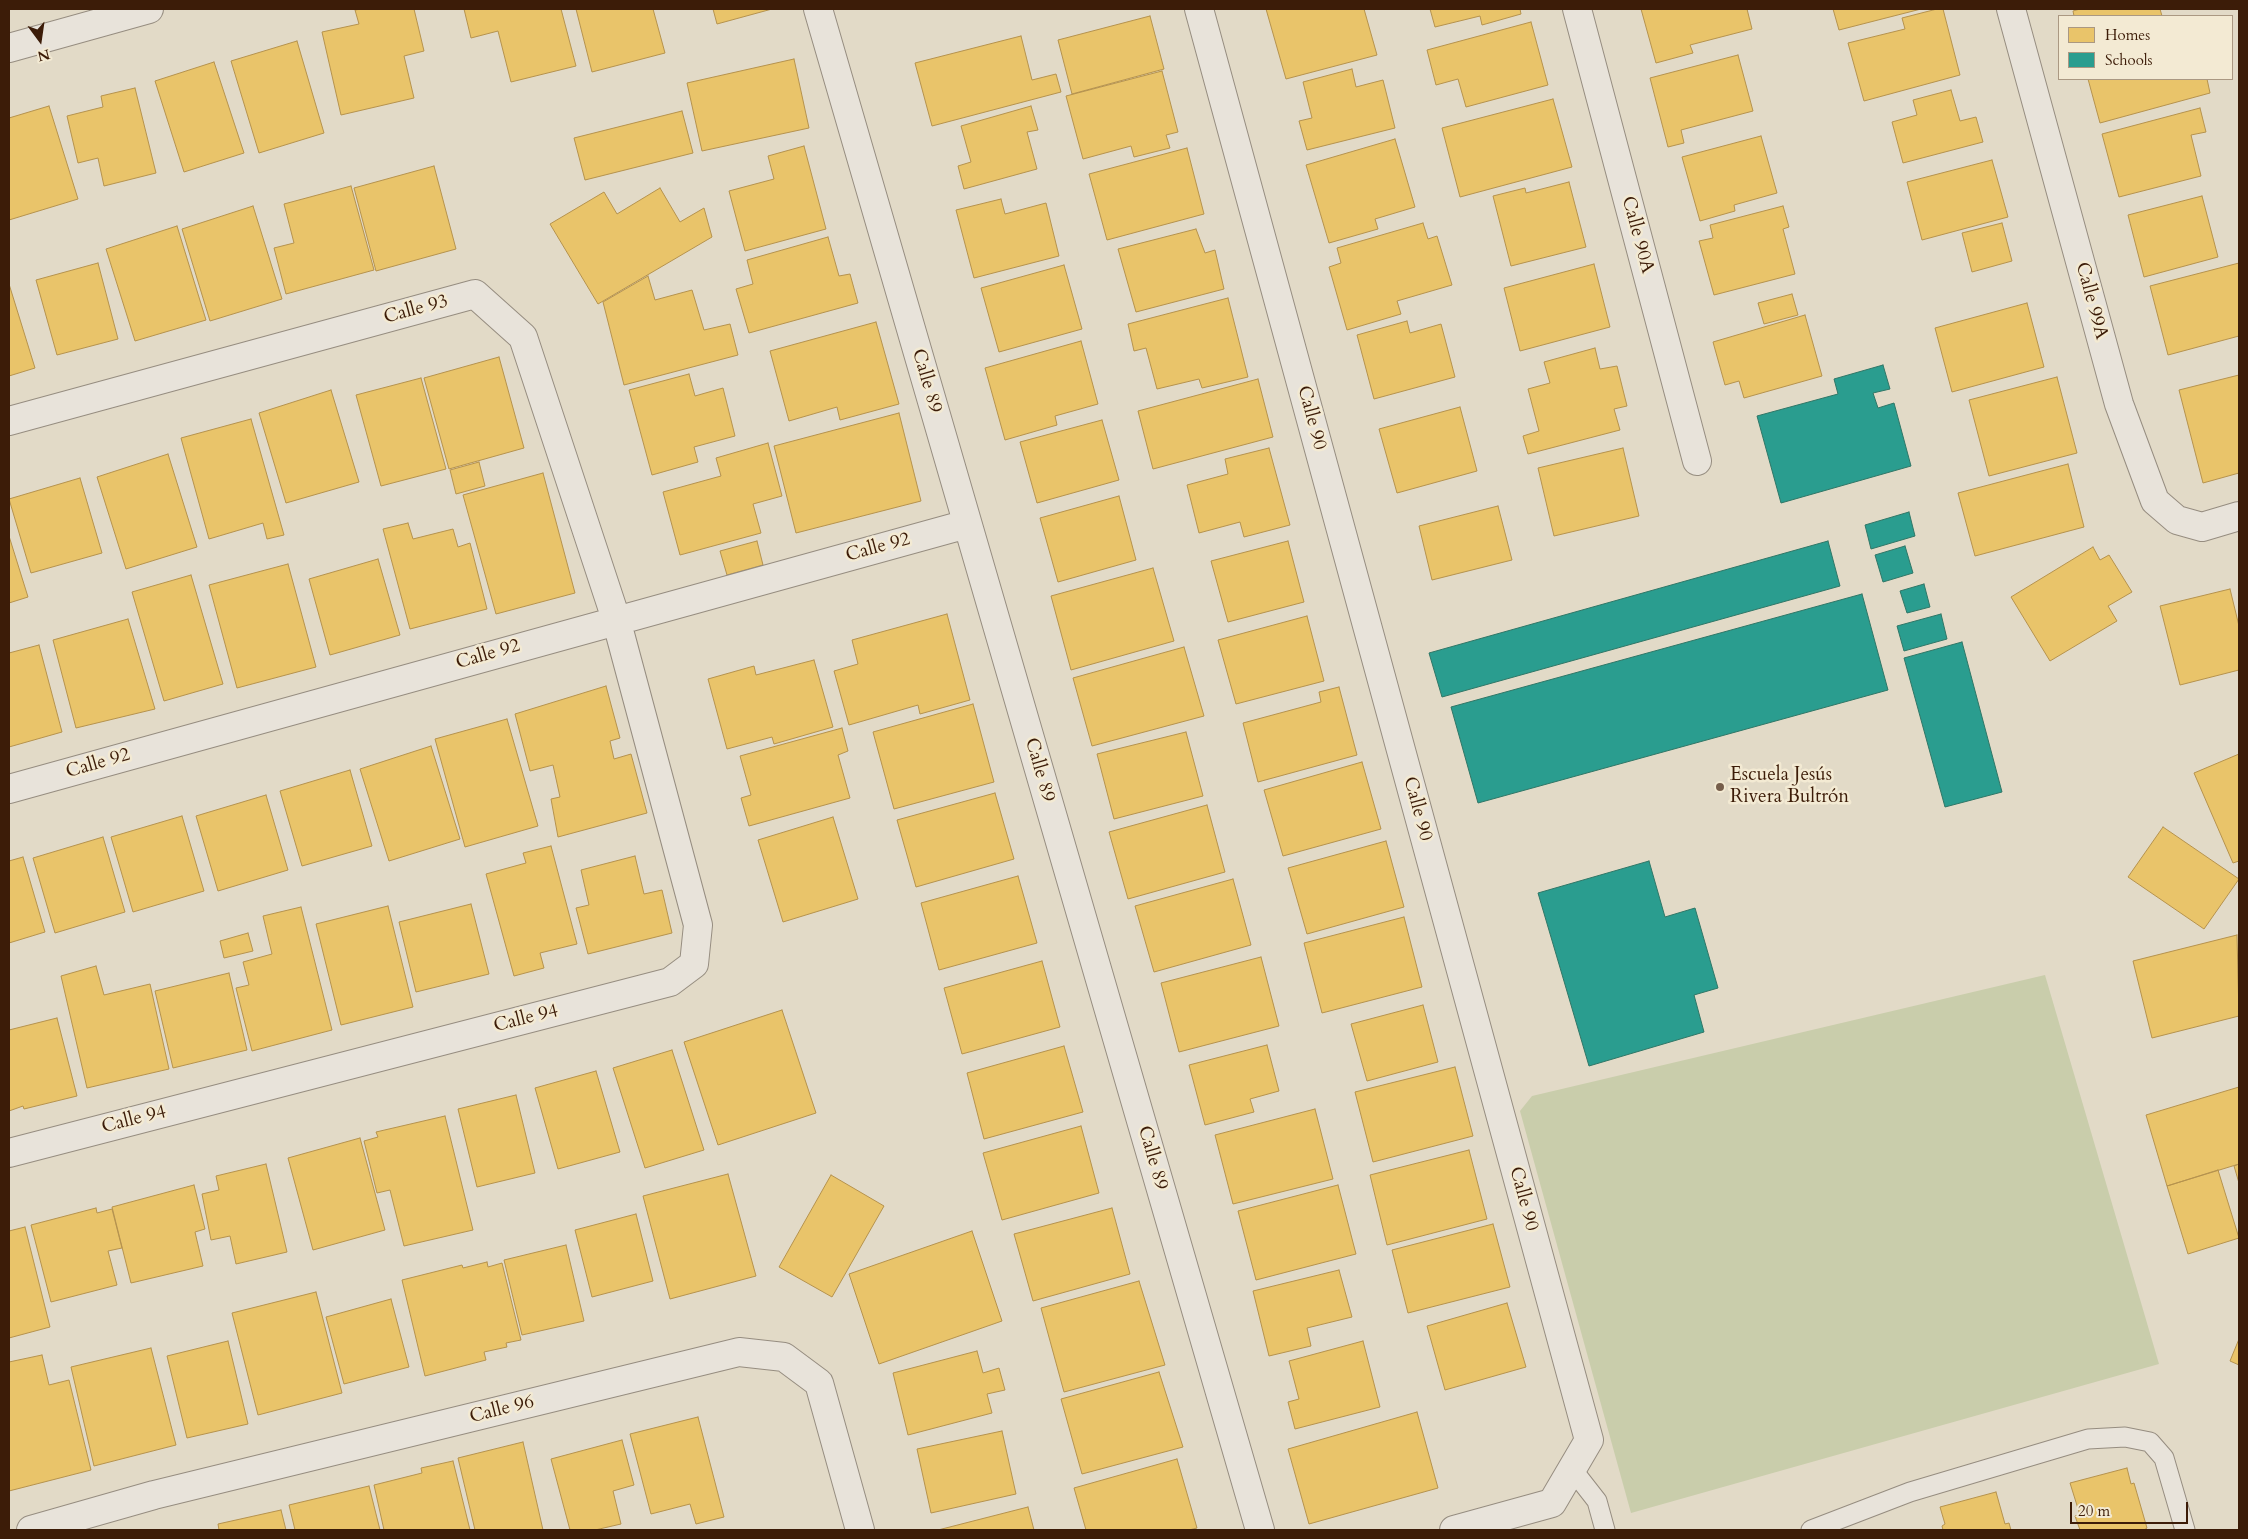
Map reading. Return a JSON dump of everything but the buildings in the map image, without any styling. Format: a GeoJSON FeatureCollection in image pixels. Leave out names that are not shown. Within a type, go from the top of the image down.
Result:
{"type":"FeatureCollection","features":[{"type":"Feature","properties":{"kind":"street"},"geometry":{"type":"LineString","coordinates":[[9,48],[149,9]]}},
{"type":"Feature","properties":{"kind":"street","name":"Calle 89"},"geometry":{"type":"LineString","coordinates":[[818,9],[1260,1530]]}},
{"type":"Feature","properties":{"kind":"street","name":"Calle 90"},"geometry":{"type":"LineString","coordinates":[[1199,9],[1589,1440],[1552,1502],[1454,1530]]}},
{"type":"Feature","properties":{"kind":"street","name":"Calle 90A"},"geometry":{"type":"LineString","coordinates":[[1577,9],[1697,462]]}},
{"type":"Feature","properties":{"kind":"street","name":"Calle 99A"},"geometry":{"type":"LineString","coordinates":[[2011,9],[2119,404],[2155,501],[2177,520],[2202,527],[2239,516]]}},
{"type":"Feature","properties":{"kind":"street","name":"Calle 93"},"geometry":{"type":"LineString","coordinates":[[9,421],[475,294],[523,337],[616,619]]}},
{"type":"Feature","properties":{"kind":"street","name":"Calle 92"},"geometry":{"type":"LineString","coordinates":[[9,789],[616,619],[967,524]]}},
{"type":"Feature","properties":{"kind":"street","name":"Calle 94"},"geometry":{"type":"LineString","coordinates":[[9,1153],[670,982],[694,964],[698,925],[616,619]]}},
{"type":"Feature","properties":{"kind":"street","name":"Calle 96"},"geometry":{"type":"LineString","coordinates":[[31,1530],[154,1495],[739,1352],[784,1357],[818,1383],[860,1530]]}},
{"type":"Feature","properties":{"kind":"lane"},"geometry":{"type":"LineString","coordinates":[[1811,1530],[1910,1492],[2088,1439],[2125,1437],[2150,1442],[2164,1458],[2185,1530]]}},
{"type":"Feature","properties":{"kind":"lane"},"geometry":{"type":"LineString","coordinates":[[1572,1469],[1597,1500],[1605,1530]]}},
{"type":"Feature","properties":{"kind":"green space"},"geometry":{"type":"Polygon","coordinates":[[[2045,975],[2159,1364],[1631,1513],[1520,1111],[1532,1096],[2045,975]]]}},
{"type":"Feature","properties":{"kind":"place","name":"Escuela Jesús Rivera Bultrón"},"geometry":{"type":"Point","coordinates":[1720,787]}}]}
